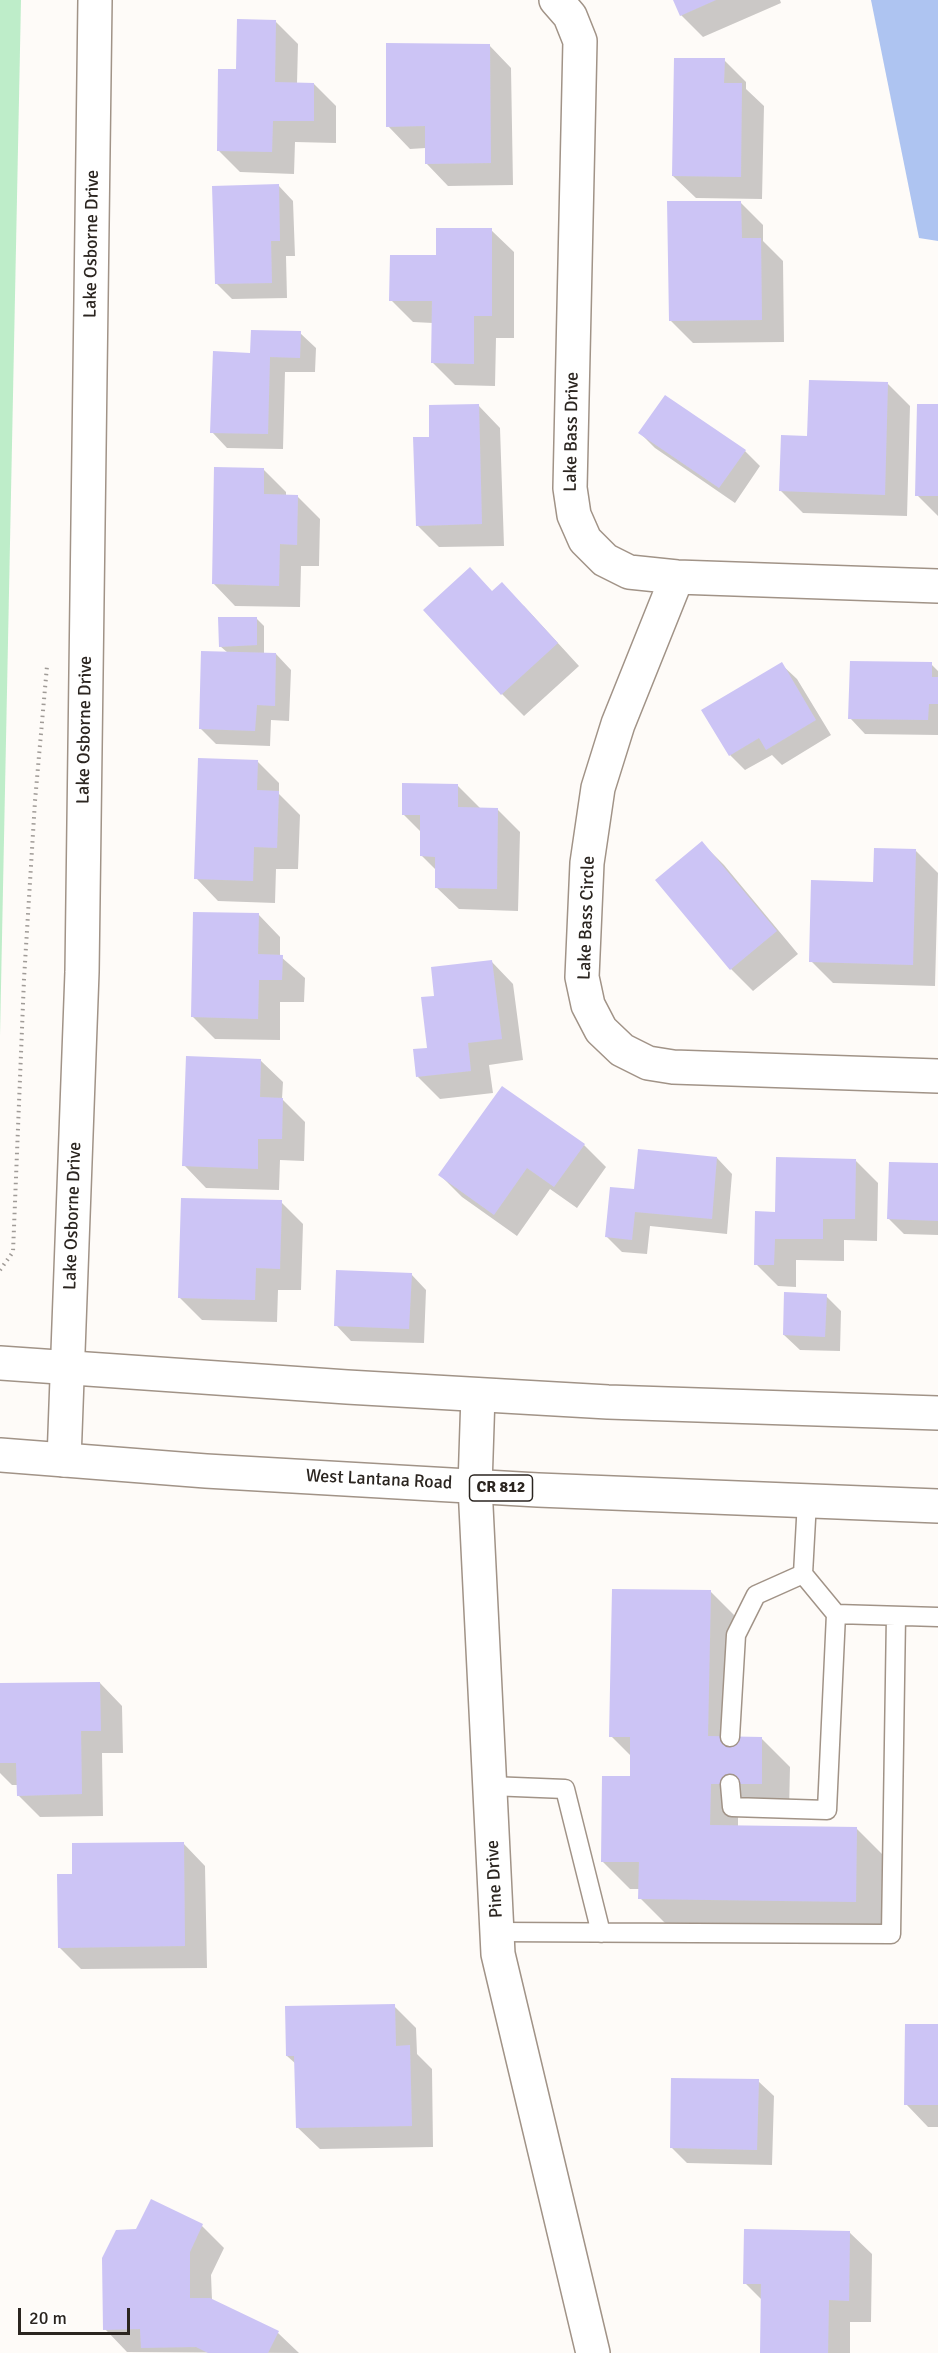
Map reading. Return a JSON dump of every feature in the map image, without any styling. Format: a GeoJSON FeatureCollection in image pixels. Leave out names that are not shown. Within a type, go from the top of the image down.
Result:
{"type":"FeatureCollection","features":[{"type":"Feature","properties":{"kind":"street","name":"Lake Osborne Drive"},"geometry":{"type":"LineString","coordinates":[[64,1460],[82,972],[95,0]]}},
{"type":"Feature","properties":{"kind":"street","name":"Lake Bass Drive"},"geometry":{"type":"LineString","coordinates":[[555,0],[570,16],[580,41],[570,488],[574,515],[585,540],[604,560],[629,572],[677,577],[938,586]]}},
{"type":"Feature","properties":{"kind":"street","name":"Lake Bass Circle"},"geometry":{"type":"LineString","coordinates":[[677,577],[618,724],[598,788],[586,863],[582,977],[588,1005],[601,1030],[622,1050],[648,1063],[673,1067],[938,1076]]}},
{"type":"Feature","properties":{"kind":"street"},"geometry":{"type":"LineString","coordinates":[[0,1363],[478,1395],[938,1413]]}},
{"type":"Feature","properties":{"kind":"street","name":"Pine Drive"},"geometry":{"type":"LineString","coordinates":[[478,1395],[475,1486],[498,1954],[593,2353]]}},
{"type":"Feature","properties":{"kind":"street","name":"West Lantana Road"},"geometry":{"type":"LineString","coordinates":[[0,1455],[475,1486],[938,1506]]}},
{"type":"Feature","properties":{"kind":"lane"},"geometry":{"type":"LineString","coordinates":[[730,1784],[732,1807],[827,1810],[836,1614],[803,1574],[807,1501]]}},
{"type":"Feature","properties":{"kind":"lane"},"geometry":{"type":"LineString","coordinates":[[730,1737],[736,1635],[756,1595],[803,1574]]}},
{"type":"Feature","properties":{"kind":"lane"},"geometry":{"type":"LineString","coordinates":[[836,1614],[938,1617]]}},
{"type":"Feature","properties":{"kind":"lane"},"geometry":{"type":"LineString","coordinates":[[497,1932],[891,1934],[896,1616]]}},
{"type":"Feature","properties":{"kind":"lane"},"geometry":{"type":"LineString","coordinates":[[490,1786],[565,1789],[601,1932]]}},
{"type":"Feature","properties":{"kind":"path"},"geometry":{"type":"LineString","coordinates":[[0,1270],[13,1252],[34,801],[48,658]]}},
{"type":"Feature","properties":{"kind":"green space"},"geometry":{"type":"Polygon","coordinates":[[[0,0],[21,0],[0,1036],[0,0]]]}},
{"type":"Feature","properties":{"kind":"water"},"geometry":{"type":"Polygon","coordinates":[[[871,0],[938,0],[938,241],[919,238],[871,0]]]}},
{"type":"Feature","properties":{"kind":"building"},"geometry":{"type":"Polygon","coordinates":[[[673,0],[716,0],[680,16],[673,0]]]}},
{"type":"Feature","properties":{"kind":"building"},"geometry":{"type":"Polygon","coordinates":[[[237,19],[276,20],[275,82],[314,83],[314,121],[273,121],[272,152],[217,151],[218,69],[236,69],[237,19]]]}},
{"type":"Feature","properties":{"kind":"building"},"geometry":{"type":"Polygon","coordinates":[[[386,43],[490,44],[491,163],[425,164],[425,126],[386,127],[386,43]]]}},
{"type":"Feature","properties":{"kind":"building"},"geometry":{"type":"Polygon","coordinates":[[[674,58],[725,58],[724,83],[742,83],[741,177],[672,176],[674,58]]]}},
{"type":"Feature","properties":{"kind":"building"},"geometry":{"type":"Polygon","coordinates":[[[279,184],[280,241],[271,241],[272,283],[215,284],[212,186],[279,184]]]}},
{"type":"Feature","properties":{"kind":"building"},"geometry":{"type":"Polygon","coordinates":[[[667,201],[741,201],[742,238],[761,238],[762,320],[669,321],[667,201]]]}},
{"type":"Feature","properties":{"kind":"building"},"geometry":{"type":"Polygon","coordinates":[[[436,228],[492,228],[492,316],[474,316],[474,364],[431,363],[432,301],[389,301],[390,255],[436,255],[436,228]]]}},
{"type":"Feature","properties":{"kind":"building"},"geometry":{"type":"Polygon","coordinates":[[[251,330],[301,331],[300,358],[270,357],[268,434],[210,433],[213,351],[250,353],[251,330]]]}},
{"type":"Feature","properties":{"kind":"building"},"geometry":{"type":"Polygon","coordinates":[[[809,380],[888,382],[885,495],[779,491],[781,435],[807,436],[809,380]]]}},
{"type":"Feature","properties":{"kind":"building"},"geometry":{"type":"Polygon","coordinates":[[[665,395],[746,450],[719,488],[638,433],[665,395]]]}},
{"type":"Feature","properties":{"kind":"building"},"geometry":{"type":"Polygon","coordinates":[[[479,404],[482,524],[416,526],[413,437],[429,437],[429,405],[479,404]]]}},
{"type":"Feature","properties":{"kind":"building"},"geometry":{"type":"Polygon","coordinates":[[[917,404],[938,404],[938,496],[915,496],[917,404]]]}},
{"type":"Feature","properties":{"kind":"building"},"geometry":{"type":"Polygon","coordinates":[[[214,467],[264,468],[264,494],[298,495],[297,545],[280,544],[279,586],[212,584],[214,467]]]}},
{"type":"Feature","properties":{"kind":"building"},"geometry":{"type":"Polygon","coordinates":[[[470,567],[492,591],[502,582],[558,643],[501,695],[423,610],[470,567]]]}},
{"type":"Feature","properties":{"kind":"building"},"geometry":{"type":"Polygon","coordinates":[[[218,617],[257,617],[257,645],[219,647],[218,617]]]}},
{"type":"Feature","properties":{"kind":"building"},"geometry":{"type":"Polygon","coordinates":[[[201,651],[276,653],[275,706],[257,705],[255,731],[199,729],[201,651]]]}},
{"type":"Feature","properties":{"kind":"building"},"geometry":{"type":"Polygon","coordinates":[[[850,661],[932,662],[932,677],[938,677],[938,704],[929,704],[928,720],[848,719],[850,661]]]}},
{"type":"Feature","properties":{"kind":"building"},"geometry":{"type":"Polygon","coordinates":[[[782,662],[816,720],[766,750],[759,738],[729,756],[701,710],[782,662]]]}},
{"type":"Feature","properties":{"kind":"building"},"geometry":{"type":"Polygon","coordinates":[[[198,758],[258,760],[257,790],[279,791],[277,848],[254,847],[253,881],[194,879],[198,758]]]}},
{"type":"Feature","properties":{"kind":"building"},"geometry":{"type":"Polygon","coordinates":[[[402,783],[458,784],[458,807],[498,808],[497,889],[435,888],[435,857],[420,856],[420,815],[402,815],[402,783]]]}},
{"type":"Feature","properties":{"kind":"building"},"geometry":{"type":"Polygon","coordinates":[[[702,841],[777,931],[730,970],[655,880],[702,841]]]}},
{"type":"Feature","properties":{"kind":"building"},"geometry":{"type":"Polygon","coordinates":[[[874,848],[916,849],[913,965],[809,962],[811,880],[873,882],[874,848]]]}},
{"type":"Feature","properties":{"kind":"building"},"geometry":{"type":"Polygon","coordinates":[[[193,912],[259,913],[258,954],[283,955],[282,980],[259,980],[258,1019],[191,1017],[193,912]]]}},
{"type":"Feature","properties":{"kind":"building"},"geometry":{"type":"Polygon","coordinates":[[[492,960],[502,1039],[468,1043],[471,1071],[416,1077],[413,1049],[427,1048],[421,997],[434,996],[431,967],[492,960]]]}},
{"type":"Feature","properties":{"kind":"building"},"geometry":{"type":"Polygon","coordinates":[[[186,1056],[261,1059],[260,1097],[283,1098],[282,1139],[258,1139],[258,1169],[182,1166],[186,1056]]]}},
{"type":"Feature","properties":{"kind":"building"},"geometry":{"type":"Polygon","coordinates":[[[502,1086],[585,1144],[554,1187],[527,1168],[494,1215],[438,1175],[502,1086]]]}},
{"type":"Feature","properties":{"kind":"building"},"geometry":{"type":"Polygon","coordinates":[[[638,1149],[717,1157],[712,1219],[635,1212],[632,1240],[605,1237],[610,1187],[634,1189],[638,1149]]]}},
{"type":"Feature","properties":{"kind":"building"},"geometry":{"type":"Polygon","coordinates":[[[776,1157],[856,1159],[855,1219],[823,1219],[823,1239],[775,1239],[774,1265],[754,1265],[755,1211],[775,1212],[776,1157]]]}},
{"type":"Feature","properties":{"kind":"building"},"geometry":{"type":"Polygon","coordinates":[[[889,1162],[938,1163],[938,1221],[887,1219],[889,1162]]]}},
{"type":"Feature","properties":{"kind":"building"},"geometry":{"type":"Polygon","coordinates":[[[181,1198],[282,1200],[280,1269],[256,1268],[255,1300],[178,1298],[181,1198]]]}},
{"type":"Feature","properties":{"kind":"building"},"geometry":{"type":"Polygon","coordinates":[[[336,1270],[412,1273],[409,1329],[334,1326],[336,1270]]]}},
{"type":"Feature","properties":{"kind":"building"},"geometry":{"type":"Polygon","coordinates":[[[784,1292],[827,1294],[825,1337],[783,1335],[784,1292]]]}},
{"type":"Feature","properties":{"kind":"building"},"geometry":{"type":"Polygon","coordinates":[[[612,1589],[711,1590],[708,1736],[762,1737],[762,1784],[711,1784],[710,1825],[857,1827],[856,1902],[638,1899],[639,1862],[601,1862],[602,1776],[630,1776],[630,1737],[609,1737],[612,1589]]]}},
{"type":"Feature","properties":{"kind":"building"},"geometry":{"type":"Polygon","coordinates":[[[100,1682],[101,1731],[81,1731],[82,1794],[17,1796],[16,1763],[0,1763],[0,1683],[100,1682]]]}},
{"type":"Feature","properties":{"kind":"building"},"geometry":{"type":"Polygon","coordinates":[[[184,1842],[185,1946],[58,1948],[57,1874],[72,1874],[72,1843],[184,1842]]]}},
{"type":"Feature","properties":{"kind":"building"},"geometry":{"type":"Polygon","coordinates":[[[395,2004],[396,2046],[410,2045],[412,2126],[296,2128],[294,2056],[286,2056],[285,2006],[395,2004]]]}},
{"type":"Feature","properties":{"kind":"building"},"geometry":{"type":"Polygon","coordinates":[[[905,2024],[938,2024],[938,2105],[904,2105],[905,2024]]]}},
{"type":"Feature","properties":{"kind":"building"},"geometry":{"type":"Polygon","coordinates":[[[671,2078],[759,2079],[757,2150],[670,2148],[671,2078]]]}},
{"type":"Feature","properties":{"kind":"building"},"geometry":{"type":"Polygon","coordinates":[[[151,2199],[203,2224],[190,2252],[190,2298],[210,2298],[279,2331],[268,2353],[208,2353],[196,2347],[141,2348],[140,2329],[103,2330],[102,2258],[116,2230],[136,2229],[151,2199]]]}},
{"type":"Feature","properties":{"kind":"building"},"geometry":{"type":"Polygon","coordinates":[[[744,2229],[850,2231],[849,2301],[829,2300],[828,2353],[760,2353],[761,2284],[743,2284],[744,2229]]]}}]}
